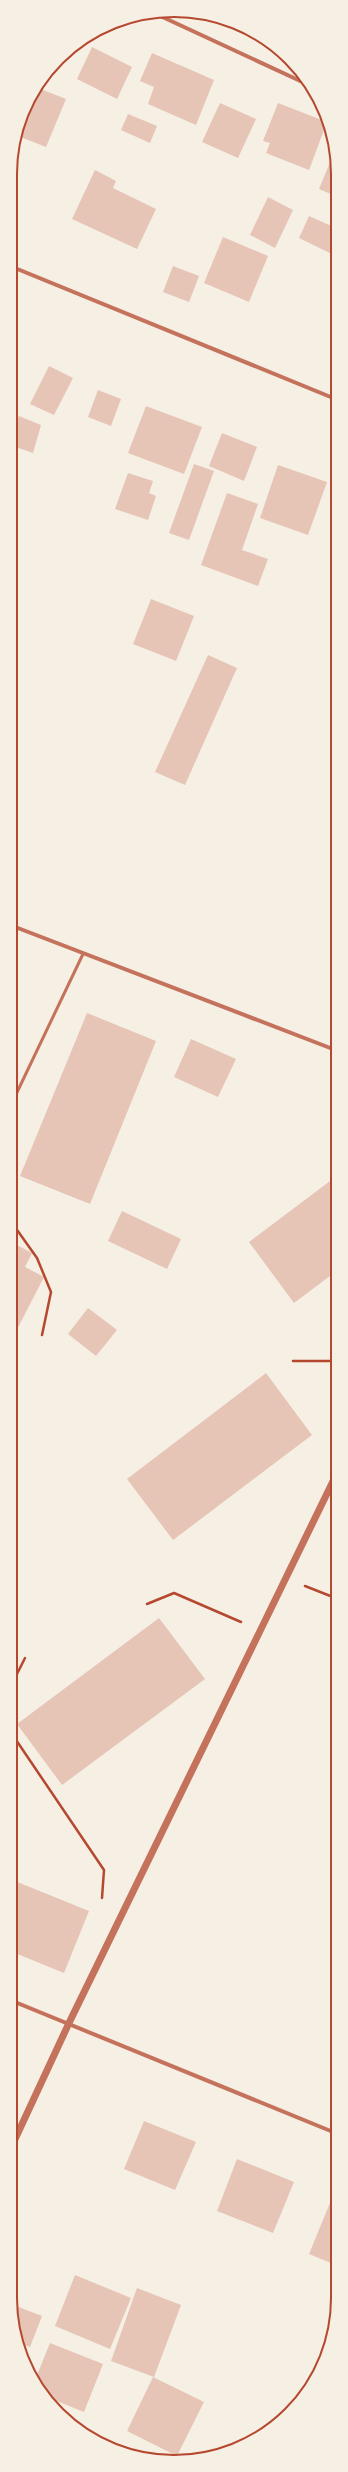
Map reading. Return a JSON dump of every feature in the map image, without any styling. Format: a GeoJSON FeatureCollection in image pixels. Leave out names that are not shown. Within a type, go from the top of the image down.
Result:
{"type":"FeatureCollection","features":[{"type":"Feature","properties":{"kind":"street"},"geometry":{"type":"LineString","coordinates":[[163,17],[301,81]]}},
{"type":"Feature","properties":{"kind":"street"},"geometry":{"type":"LineString","coordinates":[[17,269],[331,397]]}},
{"type":"Feature","properties":{"kind":"street"},"geometry":{"type":"LineString","coordinates":[[17,928],[331,1048]]}},
{"type":"Feature","properties":{"kind":"street"},"geometry":{"type":"LineString","coordinates":[[17,2135],[69,2023],[331,1486]]}},
{"type":"Feature","properties":{"kind":"street"},"geometry":{"type":"LineString","coordinates":[[17,2003],[331,2131]]}},
{"type":"Feature","properties":{"kind":"lane"},"geometry":{"type":"LineString","coordinates":[[17,1092],[83,954]]}},
{"type":"Feature","properties":{"kind":"path"},"geometry":{"type":"LineString","coordinates":[[17,1230],[38,1258],[51,1292],[42,1335]]}},
{"type":"Feature","properties":{"kind":"path"},"geometry":{"type":"LineString","coordinates":[[293,1361],[331,1361]]}},
{"type":"Feature","properties":{"kind":"path"},"geometry":{"type":"LineString","coordinates":[[286,1579],[331,1596]]}},
{"type":"Feature","properties":{"kind":"path"},"geometry":{"type":"LineString","coordinates":[[148,1604],[174,1593],[260,1630]]}},
{"type":"Feature","properties":{"kind":"path"},"geometry":{"type":"LineString","coordinates":[[17,1674],[25,1658]]}},
{"type":"Feature","properties":{"kind":"path"},"geometry":{"type":"LineString","coordinates":[[17,1741],[104,1870],[102,1898]]}},
{"type":"Feature","properties":{"kind":"building"},"geometry":{"type":"Polygon","coordinates":[[[92,47],[132,67],[117,99],[77,79],[92,47]]]}},
{"type":"Feature","properties":{"kind":"building"},"geometry":{"type":"Polygon","coordinates":[[[152,53],[214,80],[196,125],[148,104],[154,87],[140,81],[152,53]]]}},
{"type":"Feature","properties":{"kind":"building"},"geometry":{"type":"Polygon","coordinates":[[[42,89],[66,99],[46,147],[21,137],[29,114],[42,89]]]}},
{"type":"Feature","properties":{"kind":"building"},"geometry":{"type":"Polygon","coordinates":[[[220,103],[256,119],[238,158],[202,142],[220,103]]]}},
{"type":"Feature","properties":{"kind":"building"},"geometry":{"type":"Polygon","coordinates":[[[278,103],[321,120],[325,129],[309,170],[266,153],[270,143],[263,141],[278,103]]]}},
{"type":"Feature","properties":{"kind":"building"},"geometry":{"type":"Polygon","coordinates":[[[128,114],[157,126],[150,143],[121,130],[128,114]]]}},
{"type":"Feature","properties":{"kind":"building"},"geometry":{"type":"Polygon","coordinates":[[[331,161],[331,194],[319,189],[331,161]]]}},
{"type":"Feature","properties":{"kind":"building"},"geometry":{"type":"Polygon","coordinates":[[[95,170],[116,181],[113,188],[156,209],[137,249],[72,219],[95,170]]]}},
{"type":"Feature","properties":{"kind":"building"},"geometry":{"type":"Polygon","coordinates":[[[268,197],[293,210],[275,248],[250,235],[268,197]]]}},
{"type":"Feature","properties":{"kind":"building"},"geometry":{"type":"Polygon","coordinates":[[[309,216],[331,226],[331,254],[299,238],[309,216]]]}},
{"type":"Feature","properties":{"kind":"building"},"geometry":{"type":"Polygon","coordinates":[[[223,237],[268,256],[249,302],[204,283],[223,237]]]}},
{"type":"Feature","properties":{"kind":"building"},"geometry":{"type":"Polygon","coordinates":[[[173,266],[199,276],[189,302],[163,292],[173,266]]]}},
{"type":"Feature","properties":{"kind":"building"},"geometry":{"type":"Polygon","coordinates":[[[49,366],[73,378],[54,415],[30,404],[49,366]]]}},
{"type":"Feature","properties":{"kind":"building"},"geometry":{"type":"Polygon","coordinates":[[[98,390],[121,399],[111,426],[88,417],[98,390]]]}},
{"type":"Feature","properties":{"kind":"building"},"geometry":{"type":"Polygon","coordinates":[[[146,406],[202,427],[184,474],[128,453],[146,406]]]}},
{"type":"Feature","properties":{"kind":"building"},"geometry":{"type":"Polygon","coordinates":[[[19,416],[41,425],[33,453],[17,447],[17,420],[19,416]]]}},
{"type":"Feature","properties":{"kind":"building"},"geometry":{"type":"Polygon","coordinates":[[[222,433],[257,447],[244,481],[209,466],[222,433]]]}},
{"type":"Feature","properties":{"kind":"building"},"geometry":{"type":"Polygon","coordinates":[[[194,464],[214,471],[189,540],[169,533],[194,464]]]}},
{"type":"Feature","properties":{"kind":"building"},"geometry":{"type":"Polygon","coordinates":[[[278,465],[327,482],[308,535],[260,518],[278,465]]]}},
{"type":"Feature","properties":{"kind":"building"},"geometry":{"type":"Polygon","coordinates":[[[128,473],[153,481],[149,493],[156,496],[148,520],[115,509],[128,473]]]}},
{"type":"Feature","properties":{"kind":"building"},"geometry":{"type":"Polygon","coordinates":[[[227,493],[258,504],[242,550],[268,559],[258,586],[201,565],[227,493]]]}},
{"type":"Feature","properties":{"kind":"building"},"geometry":{"type":"Polygon","coordinates":[[[151,599],[194,616],[176,661],[133,644],[151,599]]]}},
{"type":"Feature","properties":{"kind":"building"},"geometry":{"type":"Polygon","coordinates":[[[208,655],[237,668],[185,785],[155,772],[208,655]]]}},
{"type":"Feature","properties":{"kind":"building"},"geometry":{"type":"Polygon","coordinates":[[[87,1013],[156,1041],[90,1204],[20,1176],[87,1013]]]}},
{"type":"Feature","properties":{"kind":"building"},"geometry":{"type":"Polygon","coordinates":[[[191,1039],[236,1059],[218,1097],[174,1077],[191,1039]]]}},
{"type":"Feature","properties":{"kind":"building"},"geometry":{"type":"Polygon","coordinates":[[[331,1180],[331,1275],[294,1303],[249,1242],[331,1180]]]}},
{"type":"Feature","properties":{"kind":"building"},"geometry":{"type":"Polygon","coordinates":[[[122,1211],[181,1239],[167,1269],[108,1241],[122,1211]]]}},
{"type":"Feature","properties":{"kind":"building"},"geometry":{"type":"Polygon","coordinates":[[[17,1245],[32,1253],[25,1267],[44,1277],[17,1329],[17,1245]]]}},
{"type":"Feature","properties":{"kind":"building"},"geometry":{"type":"Polygon","coordinates":[[[88,1308],[117,1330],[96,1356],[68,1334],[88,1308]]]}},
{"type":"Feature","properties":{"kind":"building"},"geometry":{"type":"Polygon","coordinates":[[[266,1373],[312,1435],[173,1540],[127,1479],[266,1373]]]}},
{"type":"Feature","properties":{"kind":"building"},"geometry":{"type":"Polygon","coordinates":[[[159,1618],[205,1679],[62,1785],[17,1724],[159,1618]]]}},
{"type":"Feature","properties":{"kind":"building"},"geometry":{"type":"Polygon","coordinates":[[[17,1882],[89,1911],[64,1973],[17,1954],[17,1882]]]}},
{"type":"Feature","properties":{"kind":"building"},"geometry":{"type":"Polygon","coordinates":[[[144,2121],[196,2142],[175,2190],[124,2169],[144,2121]]]}},
{"type":"Feature","properties":{"kind":"building"},"geometry":{"type":"Polygon","coordinates":[[[237,2159],[294,2182],[273,2233],[217,2211],[237,2159]]]}},
{"type":"Feature","properties":{"kind":"building"},"geometry":{"type":"Polygon","coordinates":[[[331,2200],[331,2263],[309,2254],[331,2200]]]}},
{"type":"Feature","properties":{"kind":"building"},"geometry":{"type":"Polygon","coordinates":[[[75,2275],[131,2298],[110,2349],[55,2326],[75,2275]]]}},
{"type":"Feature","properties":{"kind":"building"},"geometry":{"type":"Polygon","coordinates":[[[137,2288],[181,2305],[154,2377],[111,2361],[137,2288]]]}},
{"type":"Feature","properties":{"kind":"building"},"geometry":{"type":"Polygon","coordinates":[[[17,2306],[42,2316],[30,2347],[24,2345],[22,2339],[17,2306]]]}},
{"type":"Feature","properties":{"kind":"building"},"geometry":{"type":"Polygon","coordinates":[[[50,2343],[103,2364],[84,2412],[54,2400],[37,2375],[50,2343]]]}},
{"type":"Feature","properties":{"kind":"building"},"geometry":{"type":"Polygon","coordinates":[[[153,2377],[204,2402],[178,2455],[127,2431],[153,2377]]]}}]}
